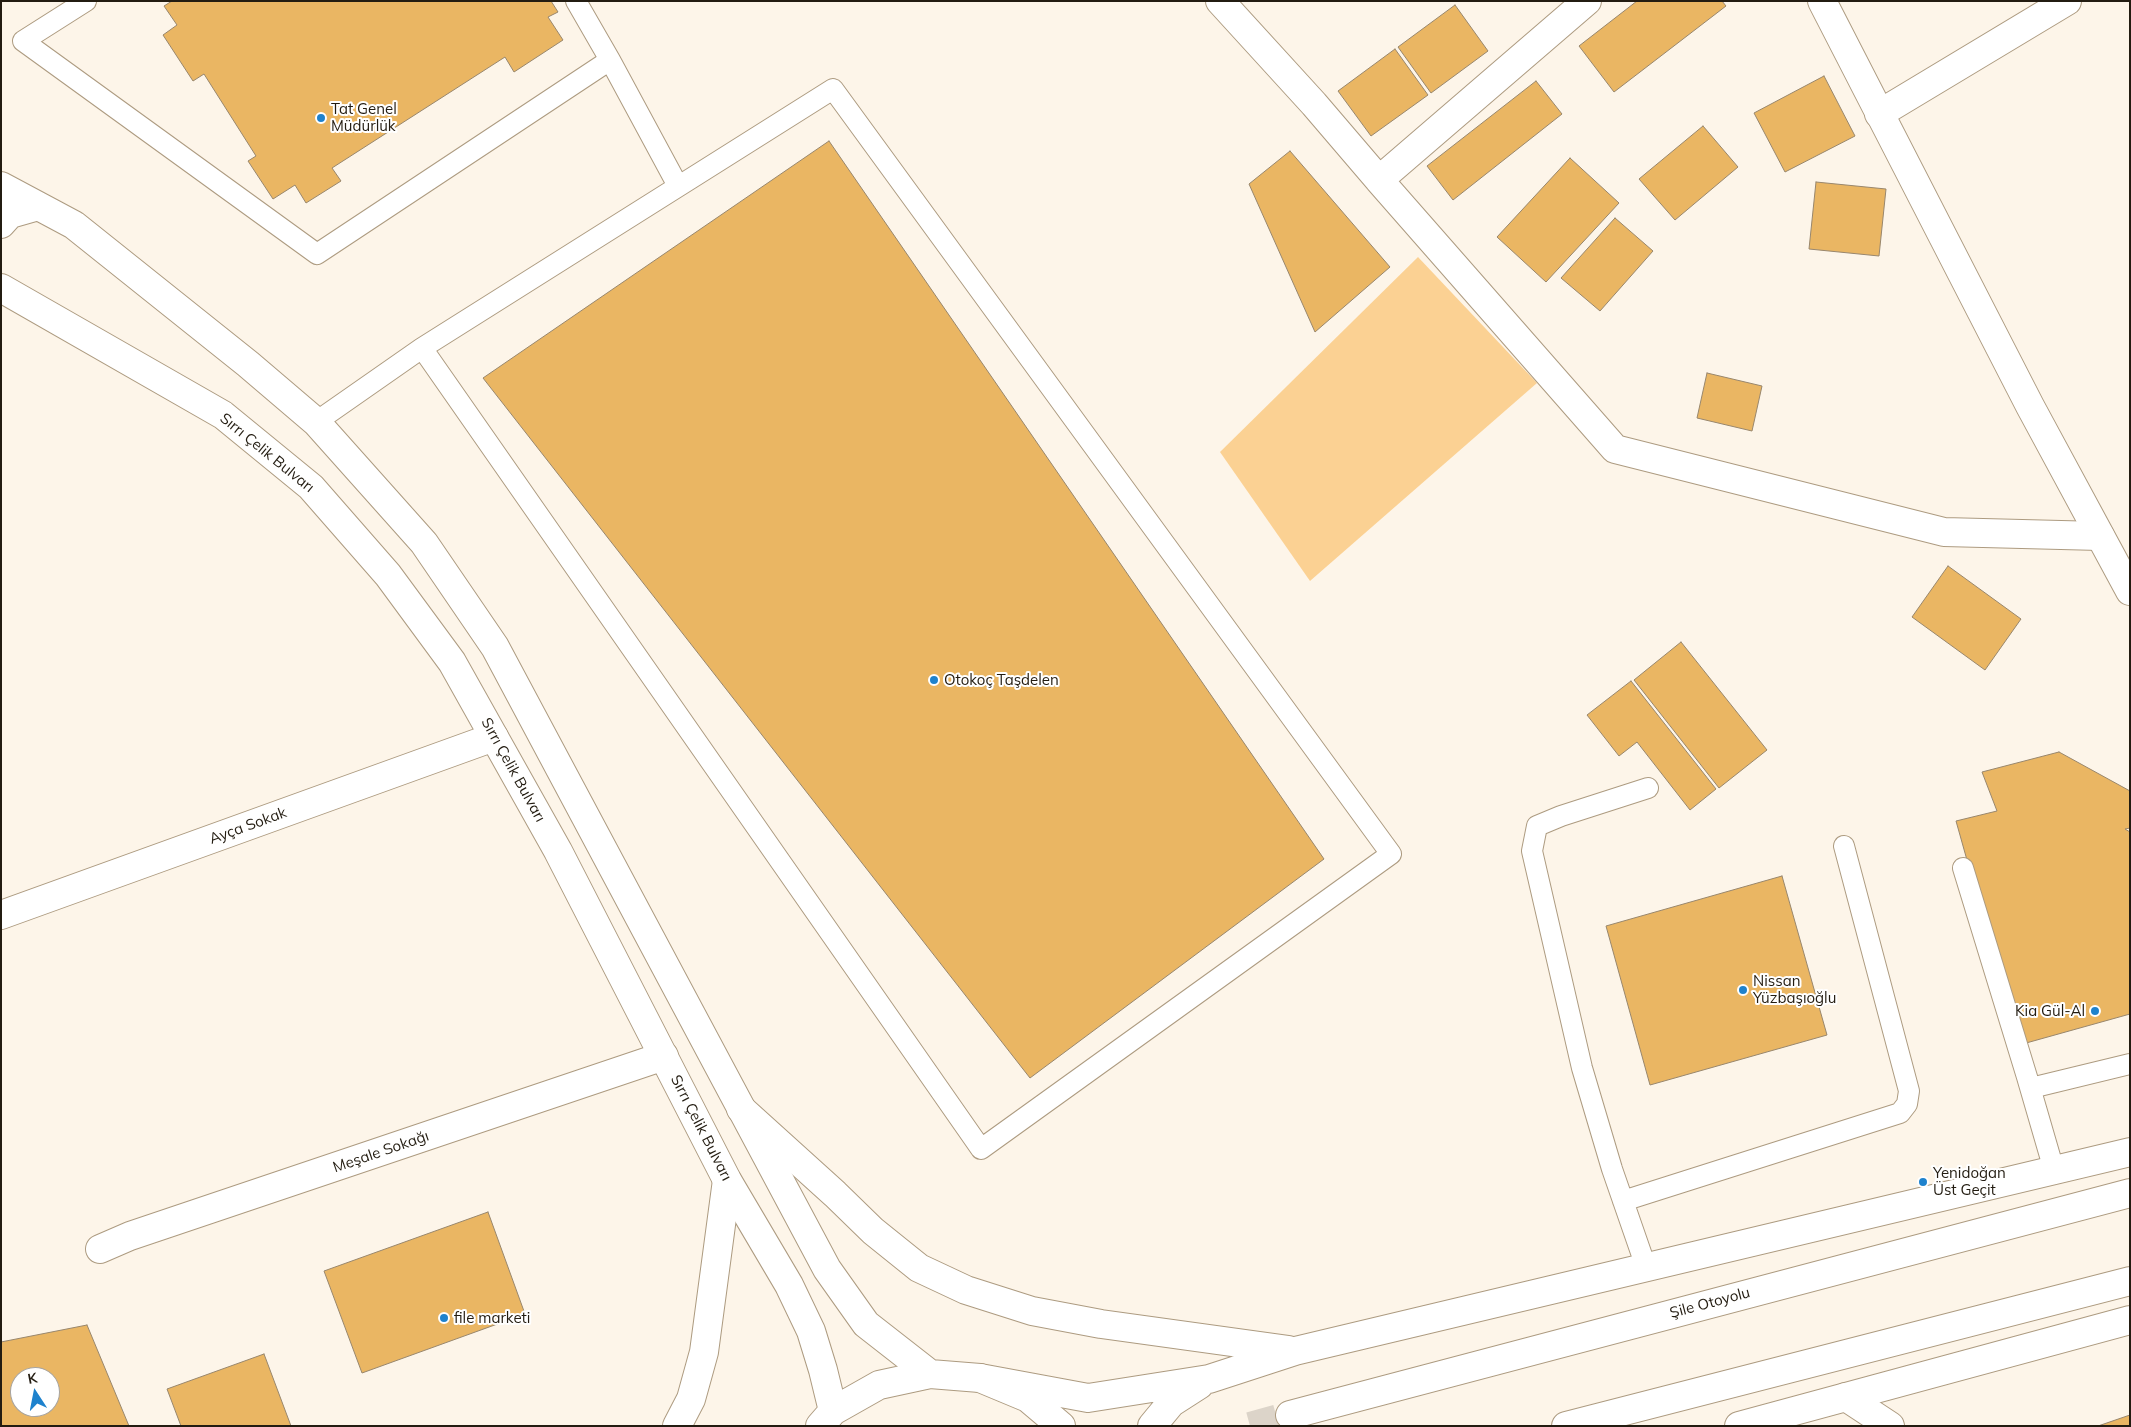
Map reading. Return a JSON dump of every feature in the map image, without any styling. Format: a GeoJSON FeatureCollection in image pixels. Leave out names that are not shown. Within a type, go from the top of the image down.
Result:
{"type":"FeatureCollection","features":[{"type":"Feature","properties":{"kind":"main road"},"geometry":{"type":"LineString","coordinates":[[1220,1],[1314,104],[1615,449],[1944,532],[2100,536]]}},
{"type":"Feature","properties":{"kind":"main road"},"geometry":{"type":"LineString","coordinates":[[1379,180],[1587,1]]}},
{"type":"Feature","properties":{"kind":"main road"},"geometry":{"type":"LineString","coordinates":[[1822,1],[2030,406],[2100,536],[2126,577]]}},
{"type":"Feature","properties":{"kind":"main road"},"geometry":{"type":"LineString","coordinates":[[1879,114],[2067,1]]}},
{"type":"Feature","properties":{"kind":"main road"},"geometry":{"type":"LineString","coordinates":[[1,186],[74,226],[248,364],[316,422],[424,543],[494,647],[826,1269],[866,1324],[930,1374]]}},
{"type":"Feature","properties":{"kind":"main road"},"geometry":{"type":"LineString","coordinates":[[1,224],[10,214],[38,206]]}},
{"type":"Feature","properties":{"kind":"main road","name":"Sırrı Çelik Bulvarı"},"geometry":{"type":"LineString","coordinates":[[1,288],[223,415],[310,486],[388,575],[452,662],[558,851],[728,1180],[789,1285],[811,1331],[824,1370],[827,1418]]}},
{"type":"Feature","properties":{"kind":"main road","name":"Ayça Sokak"},"geometry":{"type":"LineString","coordinates":[[1,915],[494,737]]}},
{"type":"Feature","properties":{"kind":"main road","name":"Meşale Sokağı"},"geometry":{"type":"LineString","coordinates":[[100,1250],[130,1236],[664,1056]]}},
{"type":"Feature","properties":{"kind":"main road"},"geometry":{"type":"LineString","coordinates":[[741,1109],[836,1194],[873,1231],[919,1268],[966,1290],[1032,1311],[1084,1321],[1295,1351]]}},
{"type":"Feature","properties":{"kind":"main road"},"geometry":{"type":"LineString","coordinates":[[827,1418],[878,1385],[930,1374],[980,1378],[1088,1398],[1209,1379],[1295,1351],[2130,1152]]}},
{"type":"Feature","properties":{"kind":"main road"},"geometry":{"type":"LineString","coordinates":[[677,1426],[692,1399],[704,1352],[728,1180]]}},
{"type":"Feature","properties":{"kind":"main road","name":"Şile Otoyolu"},"geometry":{"type":"LineString","coordinates":[[1290,1415],[2130,1193]]}},
{"type":"Feature","properties":{"kind":"main road"},"geometry":{"type":"LineString","coordinates":[[1566,1426],[2130,1281]]}},
{"type":"Feature","properties":{"kind":"main road"},"geometry":{"type":"LineString","coordinates":[[1739,1426],[2130,1320]]}},
{"type":"Feature","properties":{"kind":"main road"},"geometry":{"type":"LineString","coordinates":[[980,1378],[1028,1398],[1062,1426]]}},
{"type":"Feature","properties":{"kind":"main road"},"geometry":{"type":"LineString","coordinates":[[1152,1426],[1171,1403],[1209,1379]]}},
{"type":"Feature","properties":{"kind":"main road"},"geometry":{"type":"LineString","coordinates":[[1846,1397],[1890,1426]]}},
{"type":"Feature","properties":{"kind":"lane"},"geometry":{"type":"LineString","coordinates":[[86,1],[23,41],[317,254],[610,60]]}},
{"type":"Feature","properties":{"kind":"lane"},"geometry":{"type":"LineString","coordinates":[[576,1],[678,186]]}},
{"type":"Feature","properties":{"kind":"lane"},"geometry":{"type":"LineString","coordinates":[[316,422],[422,348],[833,89],[1391,854],[981,1149],[422,348]]}},
{"type":"Feature","properties":{"kind":"lane"},"geometry":{"type":"LineString","coordinates":[[1646,1267],[1623,1201],[1582,1068],[1532,851],[1537,826],[1568,813],[1648,788]]}},
{"type":"Feature","properties":{"kind":"lane"},"geometry":{"type":"LineString","coordinates":[[1623,1201],[1900,1113],[1908,1104],[1909,1091],[1844,846]]}},
{"type":"Feature","properties":{"kind":"lane"},"geometry":{"type":"LineString","coordinates":[[1963,868],[2031,1088],[2054,1170]]}},
{"type":"Feature","properties":{"kind":"lane"},"geometry":{"type":"LineString","coordinates":[[2031,1088],[2130,1064]]}},
{"type":"Feature","properties":{"kind":"shaded area"},"geometry":{"type":"Polygon","coordinates":[[[1418,257],[1537,383],[1310,581],[1220,452],[1418,257]]]}},
{"type":"Feature","properties":{"kind":"building","name":"Tat Genel Müdürlük"},"geometry":{"type":"Polygon","coordinates":[[[172,1],[551,1],[558,12],[548,17],[563,40],[514,72],[505,57],[332,168],[341,181],[306,203],[295,185],[273,199],[248,161],[256,156],[204,74],[193,81],[163,35],[177,25],[164,6],[172,1]]]}},
{"type":"Feature","properties":{"kind":"building"},"geometry":{"type":"Polygon","coordinates":[[[1637,1],[1722,1],[1726,6],[1614,92],[1579,46],[1637,1]]]}},
{"type":"Feature","properties":{"kind":"building"},"geometry":{"type":"Polygon","coordinates":[[[1455,5],[1488,51],[1431,93],[1398,47],[1455,5]]]}},
{"type":"Feature","properties":{"kind":"building"},"geometry":{"type":"Polygon","coordinates":[[[1395,49],[1428,95],[1371,136],[1338,91],[1395,49]]]}},
{"type":"Feature","properties":{"kind":"building"},"geometry":{"type":"Polygon","coordinates":[[[1824,76],[1855,136],[1785,172],[1754,113],[1824,76]]]}},
{"type":"Feature","properties":{"kind":"building"},"geometry":{"type":"Polygon","coordinates":[[[1536,81],[1562,114],[1453,200],[1427,166],[1536,81]]]}},
{"type":"Feature","properties":{"kind":"building"},"geometry":{"type":"Polygon","coordinates":[[[1703,126],[1738,167],[1675,220],[1639,179],[1703,126]]]}},
{"type":"Feature","properties":{"kind":"building"},"geometry":{"type":"Polygon","coordinates":[[[829,141],[1324,859],[1030,1078],[483,378],[829,141]]]}},
{"type":"Feature","properties":{"kind":"building"},"geometry":{"type":"Polygon","coordinates":[[[1290,151],[1390,267],[1315,332],[1249,184],[1290,151]]]}},
{"type":"Feature","properties":{"kind":"building"},"geometry":{"type":"Polygon","coordinates":[[[1570,158],[1619,203],[1546,282],[1497,237],[1570,158]]]}},
{"type":"Feature","properties":{"kind":"building"},"geometry":{"type":"Polygon","coordinates":[[[1816,182],[1886,189],[1879,256],[1809,249],[1816,182]]]}},
{"type":"Feature","properties":{"kind":"building"},"geometry":{"type":"Polygon","coordinates":[[[1615,218],[1653,251],[1600,311],[1561,278],[1615,218]]]}},
{"type":"Feature","properties":{"kind":"building"},"geometry":{"type":"Polygon","coordinates":[[[1707,373],[1762,386],[1752,431],[1697,418],[1707,373]]]}},
{"type":"Feature","properties":{"kind":"building"},"geometry":{"type":"Polygon","coordinates":[[[1948,566],[2021,619],[1985,670],[1912,617],[1948,566]]]}},
{"type":"Feature","properties":{"kind":"building"},"geometry":{"type":"Polygon","coordinates":[[[1681,642],[1767,750],[1719,788],[1634,680],[1681,642]]]}},
{"type":"Feature","properties":{"kind":"building"},"geometry":{"type":"Polygon","coordinates":[[[1631,681],[1716,789],[1690,810],[1637,742],[1619,756],[1587,715],[1631,681]]]}},
{"type":"Feature","properties":{"kind":"building"},"geometry":{"type":"Polygon","coordinates":[[[2059,752],[2130,791],[2130,828],[2125,829],[2130,832],[2130,1014],[2019,1045],[1956,821],[1997,811],[1982,772],[2059,752]]]}},
{"type":"Feature","properties":{"kind":"building"},"geometry":{"type":"Polygon","coordinates":[[[1782,876],[1827,1035],[1650,1085],[1606,926],[1782,876]]]}},
{"type":"Feature","properties":{"kind":"building"},"geometry":{"type":"Polygon","coordinates":[[[488,1212],[525,1314],[362,1373],[324,1271],[488,1212]]]}},
{"type":"Feature","properties":{"kind":"building"},"geometry":{"type":"Polygon","coordinates":[[[87,1325],[129,1426],[1,1426],[1,1342],[87,1325]]]}},
{"type":"Feature","properties":{"kind":"building"},"geometry":{"type":"Polygon","coordinates":[[[264,1354],[291,1426],[181,1426],[167,1389],[264,1354]]]}},
{"type":"Feature","properties":{"kind":"building"},"geometry":{"type":"Polygon","coordinates":[[[2130,1415],[2130,1426],[2098,1426],[2130,1415]]]}},
{"type":"Feature","properties":{"kind":"tunnel"},"geometry":{"type":"LineString","coordinates":[[1250,1426],[1290,1415]]}},
{"type":"Feature","properties":{"kind":"place","name":"Tat Genel Müdürlük"},"geometry":{"type":"Point","coordinates":[321,118]}},
{"type":"Feature","properties":{"kind":"place","name":"Otokoç Taşdelen"},"geometry":{"type":"Point","coordinates":[934,680]}},
{"type":"Feature","properties":{"kind":"place","name":"Nissan Yüzbaşıoğlu"},"geometry":{"type":"Point","coordinates":[1743,990]}},
{"type":"Feature","properties":{"kind":"place","name":"Kia Gül-Al"},"geometry":{"type":"Point","coordinates":[2095,1011]}},
{"type":"Feature","properties":{"kind":"place","name":"Yenidoğan Üst Geçit"},"geometry":{"type":"Point","coordinates":[1923,1182]}},
{"type":"Feature","properties":{"kind":"place","name":"file marketi"},"geometry":{"type":"Point","coordinates":[444,1318]}}]}
